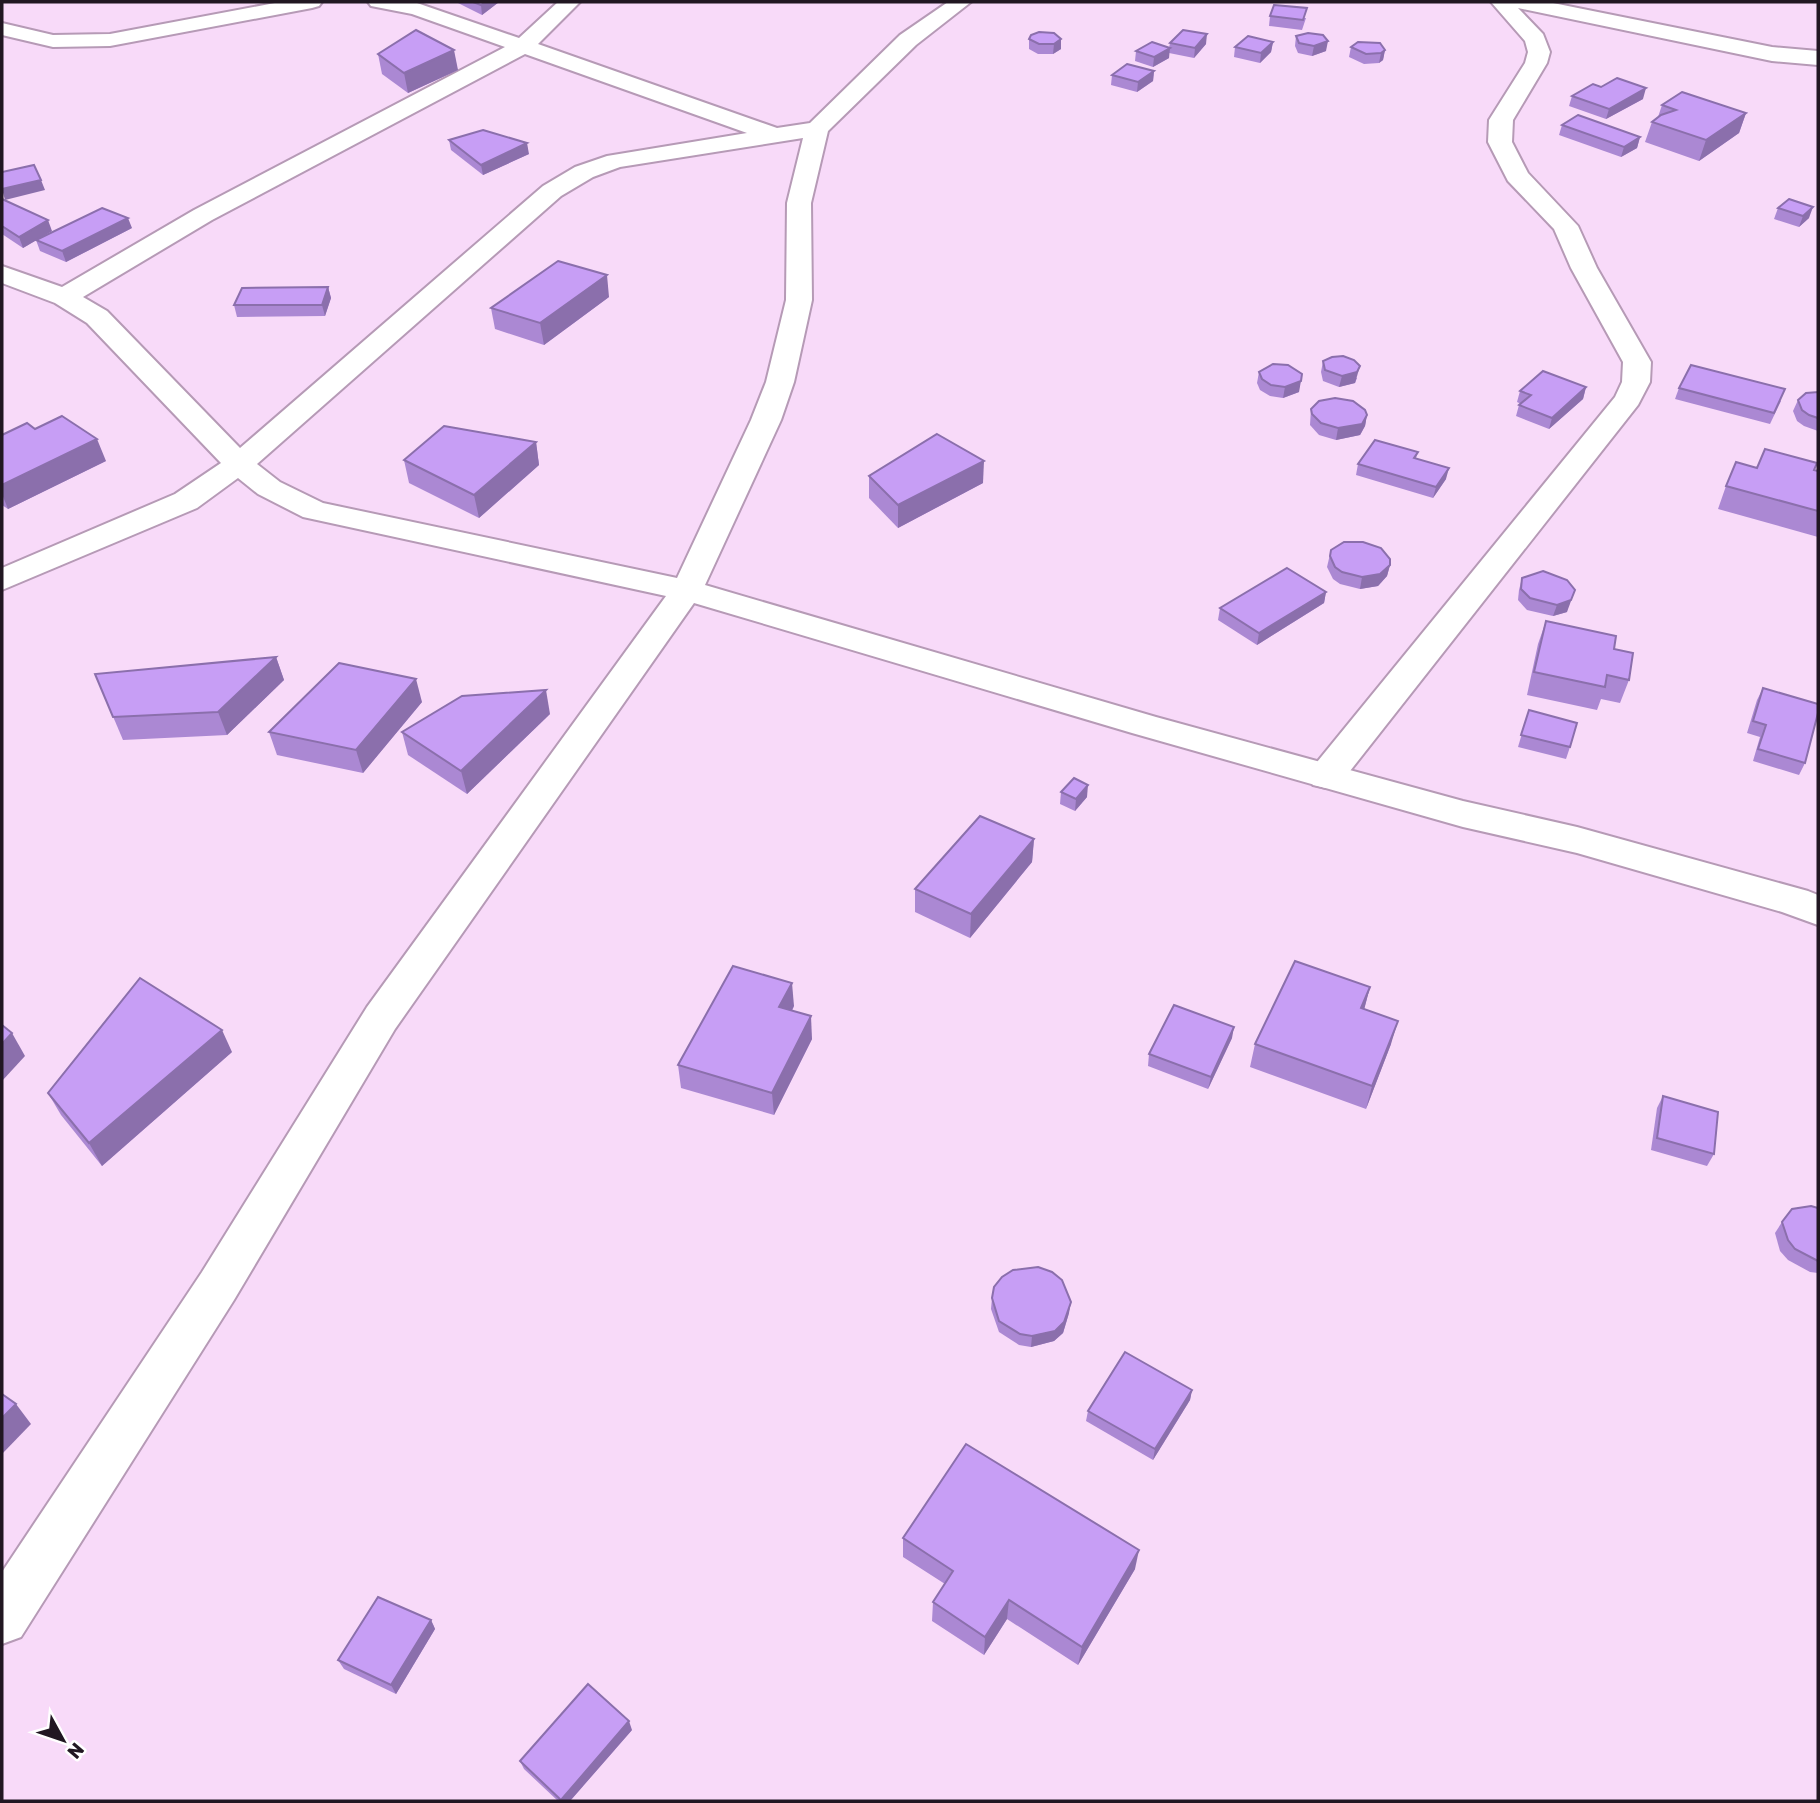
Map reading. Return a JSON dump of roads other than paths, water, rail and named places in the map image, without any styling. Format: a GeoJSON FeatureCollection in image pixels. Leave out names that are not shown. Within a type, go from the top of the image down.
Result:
{"type":"FeatureCollection","features":[{"type":"Feature","properties":{"kind":"street"},"geometry":{"type":"LineString","coordinates":[[2,29],[53,41],[110,40],[312,2]]}},
{"type":"Feature","properties":{"kind":"street"},"geometry":{"type":"LineString","coordinates":[[378,2],[417,9],[775,135]]}},
{"type":"Feature","properties":{"kind":"street"},"geometry":{"type":"LineString","coordinates":[[64,297],[203,215],[522,47],[570,2]]}},
{"type":"Feature","properties":{"kind":"street"},"geometry":{"type":"LineString","coordinates":[[2,1618],[218,1286],[381,1018],[687,590],[766,421],[780,382],[799,300],[799,203],[817,129],[920,19],[961,2]]}},
{"type":"Feature","properties":{"kind":"street"},"geometry":{"type":"LineString","coordinates":[[1326,776],[1628,399],[1636,382],[1637,362],[1584,268],[1565,226],[1517,176],[1500,142],[1501,120],[1536,63],[1539,52],[1535,39],[1501,2]]}},
{"type":"Feature","properties":{"kind":"street"},"geometry":{"type":"LineString","coordinates":[[1518,2],[1772,54],[1818,58]]}},
{"type":"Feature","properties":{"kind":"street"},"geometry":{"type":"LineString","coordinates":[[2,580],[186,501],[239,464],[552,191],[584,172],[615,161],[817,129]]}},
{"type":"Feature","properties":{"kind":"street"},"geometry":{"type":"LineString","coordinates":[[2,274],[64,297],[97,317],[239,464],[269,488],[314,510],[687,590],[1143,725],[1464,814],[1603,848],[1794,901],[1818,911]]}}]}
